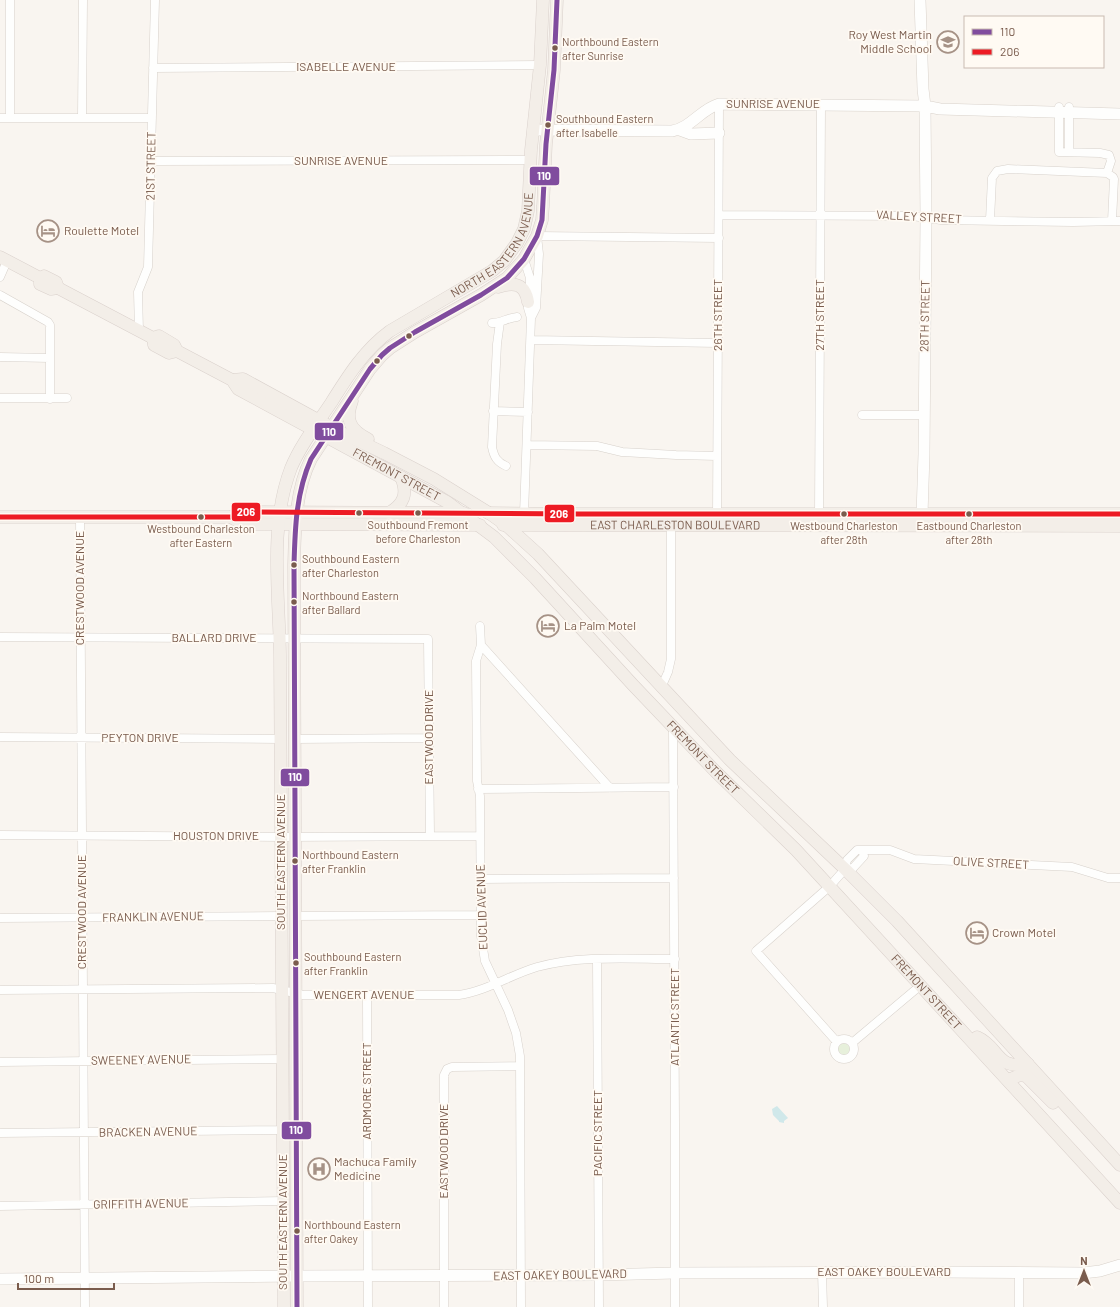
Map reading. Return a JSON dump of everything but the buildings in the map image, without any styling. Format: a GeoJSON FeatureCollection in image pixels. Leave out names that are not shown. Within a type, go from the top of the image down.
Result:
{"type":"FeatureCollection","features":[{"type":"Feature","properties":{"kind":"main road","name":"NORTH EASTERN AVENUE"},"geometry":{"type":"LineString","coordinates":[[316,426],[356,364],[372,346],[396,328],[492,271],[504,260],[517,243],[524,229],[529,201],[530,160],[540,65],[543,0]]}},
{"type":"Feature","properties":{"kind":"main road","name":"NORTH EASTERN AVENUE"},"geometry":{"type":"LineString","coordinates":[[328,432],[376,362],[390,348],[415,332],[491,289],[507,278],[524,258],[537,236],[542,220],[547,130],[554,70],[557,0]]}},
{"type":"Feature","properties":{"kind":"main road"},"geometry":{"type":"LineString","coordinates":[[524,258],[521,250],[533,220],[529,201]]}},
{"type":"Feature","properties":{"kind":"main road","name":"FREMONT STREET"},"geometry":{"type":"LineString","coordinates":[[4,259],[40,278],[40,284],[51,289],[58,288],[153,338],[159,336],[174,345],[177,351],[232,380],[238,389],[328,432],[402,477],[447,502],[480,525],[535,578],[673,728],[796,850],[1118,1199]]}},
{"type":"Feature","properties":{"kind":"main road"},"geometry":{"type":"LineString","coordinates":[[491,289],[508,285],[517,285],[525,290],[528,302]]}},
{"type":"Feature","properties":{"kind":"main road"},"geometry":{"type":"LineString","coordinates":[[390,348],[392,340],[397,334],[444,300]]}},
{"type":"Feature","properties":{"kind":"main road"},"geometry":{"type":"LineString","coordinates":[[356,390],[349,409],[350,424],[356,433],[377,445],[384,453]]}},
{"type":"Feature","properties":{"kind":"main road","name":"SOUTH EASTERN AVENUE"},"geometry":{"type":"LineString","coordinates":[[284,1307],[280,638],[277,570],[279,519],[287,480],[292,465],[300,450],[316,426]]}},
{"type":"Feature","properties":{"kind":"main road","name":"FREMONT STREET"},"geometry":{"type":"LineString","coordinates":[[328,432],[384,453],[434,479],[506,525],[538,554],[661,688],[730,760],[845,869],[920,945],[1120,1164]]}},
{"type":"Feature","properties":{"kind":"main road","name":"SOUTH EASTERN AVENUE"},"geometry":{"type":"LineString","coordinates":[[297,1307],[294,560],[298,498],[305,472],[328,432]]}},
{"type":"Feature","properties":{"kind":"main road"},"geometry":{"type":"LineString","coordinates":[[389,513],[402,502],[405,490],[402,477]]}},
{"type":"Feature","properties":{"kind":"main road","name":"EAST CHARLESTON BOULEVARD"},"geometry":{"type":"LineString","coordinates":[[296,519],[389,513],[462,512],[717,520],[921,520],[1062,514],[1120,514]]}},
{"type":"Feature","properties":{"kind":"main road"},"geometry":{"type":"LineString","coordinates":[[1042,526],[1062,514],[1083,526]]}},
{"type":"Feature","properties":{"kind":"main road","name":"EAST CHARLESTON BOULEVARD"},"geometry":{"type":"LineString","coordinates":[[0,517],[232,517],[242,524],[279,519],[296,519],[480,525],[671,526],[717,520]]}},
{"type":"Feature","properties":{"kind":"main road","name":"EAST CHARLESTON BOULEVARD"},"geometry":{"type":"LineString","coordinates":[[921,520],[1042,526],[1120,526]]}},
{"type":"Feature","properties":{"kind":"main road"},"geometry":{"type":"LineString","coordinates":[[538,554],[533,544],[532,537],[533,532],[540,525]]}},
{"type":"Feature","properties":{"kind":"main road"},"geometry":{"type":"LineString","coordinates":[[968,1036],[982,1040],[1003,1062],[1020,1065],[1028,1064]]}},
{"type":"Feature","properties":{"kind":"main road"},"geometry":{"type":"LineString","coordinates":[[1008,1080],[1020,1075],[1026,1076],[1060,1110],[1072,1112]]}},
{"type":"Feature","properties":{"kind":"street"},"geometry":{"type":"LineString","coordinates":[[10,0],[10,118]]}},
{"type":"Feature","properties":{"kind":"street"},"geometry":{"type":"LineString","coordinates":[[82,118],[83,0]]}},
{"type":"Feature","properties":{"kind":"street","name":"21ST STREET"},"geometry":{"type":"LineString","coordinates":[[139,331],[138,292],[148,267],[155,0]]}},
{"type":"Feature","properties":{"kind":"street","name":"28TH STREET"},"geometry":{"type":"LineString","coordinates":[[921,520],[924,415],[926,218],[925,106],[927,89],[922,3]]}},
{"type":"Feature","properties":{"kind":"street","name":"ISABELLE AVENUE"},"geometry":{"type":"LineString","coordinates":[[153,68],[540,65]]}},
{"type":"Feature","properties":{"kind":"street","name":"SUNRISE AVENUE"},"geometry":{"type":"LineString","coordinates":[[680,130],[705,111],[719,104],[925,106],[940,109],[1064,110],[1120,108]]}},
{"type":"Feature","properties":{"kind":"street","name":"26TH STREET"},"geometry":{"type":"LineString","coordinates":[[717,520],[719,104]]}},
{"type":"Feature","properties":{"kind":"street","name":"27TH STREET"},"geometry":{"type":"LineString","coordinates":[[819,520],[821,105]]}},
{"type":"Feature","properties":{"kind":"street"},"geometry":{"type":"LineString","coordinates":[[1064,110],[1059,152],[1100,153],[1109,156],[1111,161],[1108,173]]}},
{"type":"Feature","properties":{"kind":"street"},"geometry":{"type":"LineString","coordinates":[[1064,110],[1069,152]]}},
{"type":"Feature","properties":{"kind":"street","name":"SUNRISE AVENUE"},"geometry":{"type":"LineString","coordinates":[[1064,110],[1120,114]]}},
{"type":"Feature","properties":{"kind":"street"},"geometry":{"type":"LineString","coordinates":[[0,118],[152,118]]}},
{"type":"Feature","properties":{"kind":"street"},"geometry":{"type":"LineString","coordinates":[[533,130],[680,130],[691,134],[719,134]]}},
{"type":"Feature","properties":{"kind":"street","name":"SUNRISE AVENUE"},"geometry":{"type":"LineString","coordinates":[[151,161],[530,160]]}},
{"type":"Feature","properties":{"kind":"street"},"geometry":{"type":"LineString","coordinates":[[990,220],[991,181],[994,174],[1002,169],[1031,169],[1108,173],[1114,179],[1116,221]]}},
{"type":"Feature","properties":{"kind":"street","name":"VALLEY STREET"},"geometry":{"type":"LineString","coordinates":[[719,215],[820,214],[912,216],[940,220],[1073,222],[1116,221]]}},
{"type":"Feature","properties":{"kind":"street"},"geometry":{"type":"LineString","coordinates":[[531,318],[536,308],[539,254],[537,236],[719,238]]}},
{"type":"Feature","properties":{"kind":"street"},"geometry":{"type":"LineString","coordinates":[[524,258],[530,278],[530,298],[528,308],[531,318],[524,514]]}},
{"type":"Feature","properties":{"kind":"street"},"geometry":{"type":"LineString","coordinates":[[0,277],[4,259]]}},
{"type":"Feature","properties":{"kind":"street"},"geometry":{"type":"LineString","coordinates":[[0,295],[48,322],[50,325],[50,399]]}},
{"type":"Feature","properties":{"kind":"street"},"geometry":{"type":"LineString","coordinates":[[506,466],[497,460],[493,455],[492,447],[497,344],[496,323],[504,319],[517,317]]}},
{"type":"Feature","properties":{"kind":"street"},"geometry":{"type":"LineString","coordinates":[[530,340],[718,343]]}},
{"type":"Feature","properties":{"kind":"street"},"geometry":{"type":"LineString","coordinates":[[0,358],[50,358]]}},
{"type":"Feature","properties":{"kind":"street"},"geometry":{"type":"LineString","coordinates":[[0,398],[67,398]]}},
{"type":"Feature","properties":{"kind":"street"},"geometry":{"type":"LineString","coordinates":[[493,411],[528,412]]}},
{"type":"Feature","properties":{"kind":"street"},"geometry":{"type":"LineString","coordinates":[[862,415],[924,415]]}},
{"type":"Feature","properties":{"kind":"street"},"geometry":{"type":"LineString","coordinates":[[527,445],[598,446],[622,452],[676,456],[717,456]]}},
{"type":"Feature","properties":{"kind":"street","name":"CRESTWOOD AVENUE"},"geometry":{"type":"LineString","coordinates":[[80,517],[84,1307]]}},
{"type":"Feature","properties":{"kind":"street"},"geometry":{"type":"LineString","coordinates":[[661,688],[668,672],[671,659],[671,526]]}},
{"type":"Feature","properties":{"kind":"street","name":"EUCLID AVENUE"},"geometry":{"type":"LineString","coordinates":[[480,626],[481,646],[476,661],[481,936],[485,961],[508,1010],[516,1033],[520,1056],[521,1307]]}},
{"type":"Feature","properties":{"kind":"street","name":"BALLARD DRIVE"},"geometry":{"type":"LineString","coordinates":[[0,637],[428,639]]}},
{"type":"Feature","properties":{"kind":"street","name":"EASTWOOD DRIVE"},"geometry":{"type":"LineString","coordinates":[[428,639],[430,836]]}},
{"type":"Feature","properties":{"kind":"street"},"geometry":{"type":"LineString","coordinates":[[481,646],[610,788]]}},
{"type":"Feature","properties":{"kind":"street","name":"ATLANTIC STREET"},"geometry":{"type":"LineString","coordinates":[[673,728],[675,959],[675,1307]]}},
{"type":"Feature","properties":{"kind":"street","name":"PEYTON DRIVE"},"geometry":{"type":"LineString","coordinates":[[0,737],[280,739]]}},
{"type":"Feature","properties":{"kind":"street"},"geometry":{"type":"LineString","coordinates":[[294,739],[429,738]]}},
{"type":"Feature","properties":{"kind":"street"},"geometry":{"type":"LineString","coordinates":[[478,789],[674,787]]}},
{"type":"Feature","properties":{"kind":"street","name":"HOUSTON DRIVE"},"geometry":{"type":"LineString","coordinates":[[0,835],[281,837],[480,836]]}},
{"type":"Feature","properties":{"kind":"street","name":"OLIVE STREET"},"geometry":{"type":"LineString","coordinates":[[837,1042],[756,951],[830,886],[845,869],[847,860],[857,850],[890,850],[914,859],[1072,867],[1108,878],[1120,878]]}},
{"type":"Feature","properties":{"kind":"street"},"geometry":{"type":"LineString","coordinates":[[480,879],[674,878]]}},
{"type":"Feature","properties":{"kind":"street"},"geometry":{"type":"LineString","coordinates":[[295,916],[480,915]]}},
{"type":"Feature","properties":{"kind":"street","name":"FRANKLIN AVENUE"},"geometry":{"type":"LineString","coordinates":[[0,918],[281,916]]}},
{"type":"Feature","properties":{"kind":"street","name":"WENGERT AVENUE"},"geometry":{"type":"LineString","coordinates":[[0,990],[273,988],[303,994],[459,995],[473,993],[516,974],[537,967],[562,962],[597,959],[675,959]]}},
{"type":"Feature","properties":{"kind":"street","name":"PACIFIC STREET"},"geometry":{"type":"LineString","coordinates":[[597,959],[599,1307]]}},
{"type":"Feature","properties":{"kind":"street"},"geometry":{"type":"LineString","coordinates":[[852,1043],[921,985]]}},
{"type":"Feature","properties":{"kind":"street","name":"ARDMORE STREET"},"geometry":{"type":"LineString","coordinates":[[367,995],[368,1307]]}},
{"type":"Feature","properties":{"kind":"street"},"geometry":{"type":"LineString","coordinates":[[843,1039],[852,1043],[854,1050],[851,1056],[845,1059],[838,1058],[834,1052],[834,1047],[837,1042],[843,1039]]}},
{"type":"Feature","properties":{"kind":"street","name":"SWEENEY AVENUE"},"geometry":{"type":"LineString","coordinates":[[0,1062],[282,1059]]}},
{"type":"Feature","properties":{"kind":"street","name":"EASTWOOD DRIVE"},"geometry":{"type":"LineString","coordinates":[[444,1307],[444,1075],[446,1069],[452,1067],[520,1066]]}},
{"type":"Feature","properties":{"kind":"street","name":"BRACKEN AVENUE"},"geometry":{"type":"LineString","coordinates":[[0,1133],[282,1130],[296,1128]]}},
{"type":"Feature","properties":{"kind":"street","name":"GRIFFITH AVENUE"},"geometry":{"type":"LineString","coordinates":[[0,1206],[283,1201]]}},
{"type":"Feature","properties":{"kind":"street","name":"EAST OAKEY BOULEVARD"},"geometry":{"type":"LineString","coordinates":[[0,1279],[283,1276],[521,1276],[822,1272],[1083,1272],[1100,1271],[1120,1265]]}},
{"type":"Feature","properties":{"kind":"street"},"geometry":{"type":"LineString","coordinates":[[822,1272],[823,1307]]}},
{"type":"Feature","properties":{"kind":"street"},"geometry":{"type":"LineString","coordinates":[[1019,1272],[1019,1307]]}},
{"type":"Feature","properties":{"kind":"green space"},"geometry":{"type":"Polygon","coordinates":[[[843,1043],[849,1046],[852,1052],[849,1058],[843,1061],[837,1058],[834,1052],[837,1046],[843,1043]]]}},
{"type":"Feature","properties":{"kind":"water"},"geometry":{"type":"Polygon","coordinates":[[[777,1106],[788,1118],[784,1121],[784,1123],[779,1122],[773,1115],[772,1109],[777,1106]]]}},
{"type":"Feature","properties":{"kind":"transit line","name":"110"},"geometry":{"type":"LineString","coordinates":[[297,1307],[294,565],[299,498],[311,459],[370,369],[382,355],[415,332],[481,295],[507,278],[524,259],[537,236],[542,220],[546,144],[554,70],[557,0]]}},
{"type":"Feature","properties":{"kind":"transit line","name":"206"},"geometry":{"type":"LineString","coordinates":[[0,517],[231,517],[242,512],[580,514],[1120,514]]}},
{"type":"Feature","properties":{"kind":"place","name":"Roy West Martin Middle School"},"geometry":{"type":"Point","coordinates":[948,42]}},
{"type":"Feature","properties":{"kind":"place","name":"Northbound Eastern after Sunrise"},"geometry":{"type":"Point","coordinates":[555,48]}},
{"type":"Feature","properties":{"kind":"place","name":"Southbound Eastern after Isabelle"},"geometry":{"type":"Point","coordinates":[548,125]}},
{"type":"Feature","properties":{"kind":"place","name":"Roulette Motel"},"geometry":{"type":"Point","coordinates":[48,231]}},
{"type":"Feature","properties":{"kind":"place","name":"Southbound Fremont before Charleston"},"geometry":{"type":"Point","coordinates":[418,513]}},
{"type":"Feature","properties":{"kind":"place","name":"Westbound Charleston after 28th"},"geometry":{"type":"Point","coordinates":[844,514]}},
{"type":"Feature","properties":{"kind":"place","name":"Eastbound Charleston after 28th"},"geometry":{"type":"Point","coordinates":[969,514]}},
{"type":"Feature","properties":{"kind":"place","name":"Westbound Charleston after Eastern"},"geometry":{"type":"Point","coordinates":[201,517]}},
{"type":"Feature","properties":{"kind":"place","name":"Southbound Eastern after Charleston"},"geometry":{"type":"Point","coordinates":[294,565]}},
{"type":"Feature","properties":{"kind":"place","name":"Northbound Eastern after Ballard"},"geometry":{"type":"Point","coordinates":[294,602]}},
{"type":"Feature","properties":{"kind":"place","name":"La Palm Motel"},"geometry":{"type":"Point","coordinates":[548,626]}},
{"type":"Feature","properties":{"kind":"place","name":"Northbound Eastern after Franklin"},"geometry":{"type":"Point","coordinates":[295,861]}},
{"type":"Feature","properties":{"kind":"place","name":"Crown Motel"},"geometry":{"type":"Point","coordinates":[977,933]}},
{"type":"Feature","properties":{"kind":"place","name":"Southbound Eastern after Franklin"},"geometry":{"type":"Point","coordinates":[296,963]}},
{"type":"Feature","properties":{"kind":"place","name":"Machuca Family Medicine"},"geometry":{"type":"Point","coordinates":[319,1169]}},
{"type":"Feature","properties":{"kind":"place","name":"Northbound Eastern after Oakey"},"geometry":{"type":"Point","coordinates":[297,1231]}}]}
